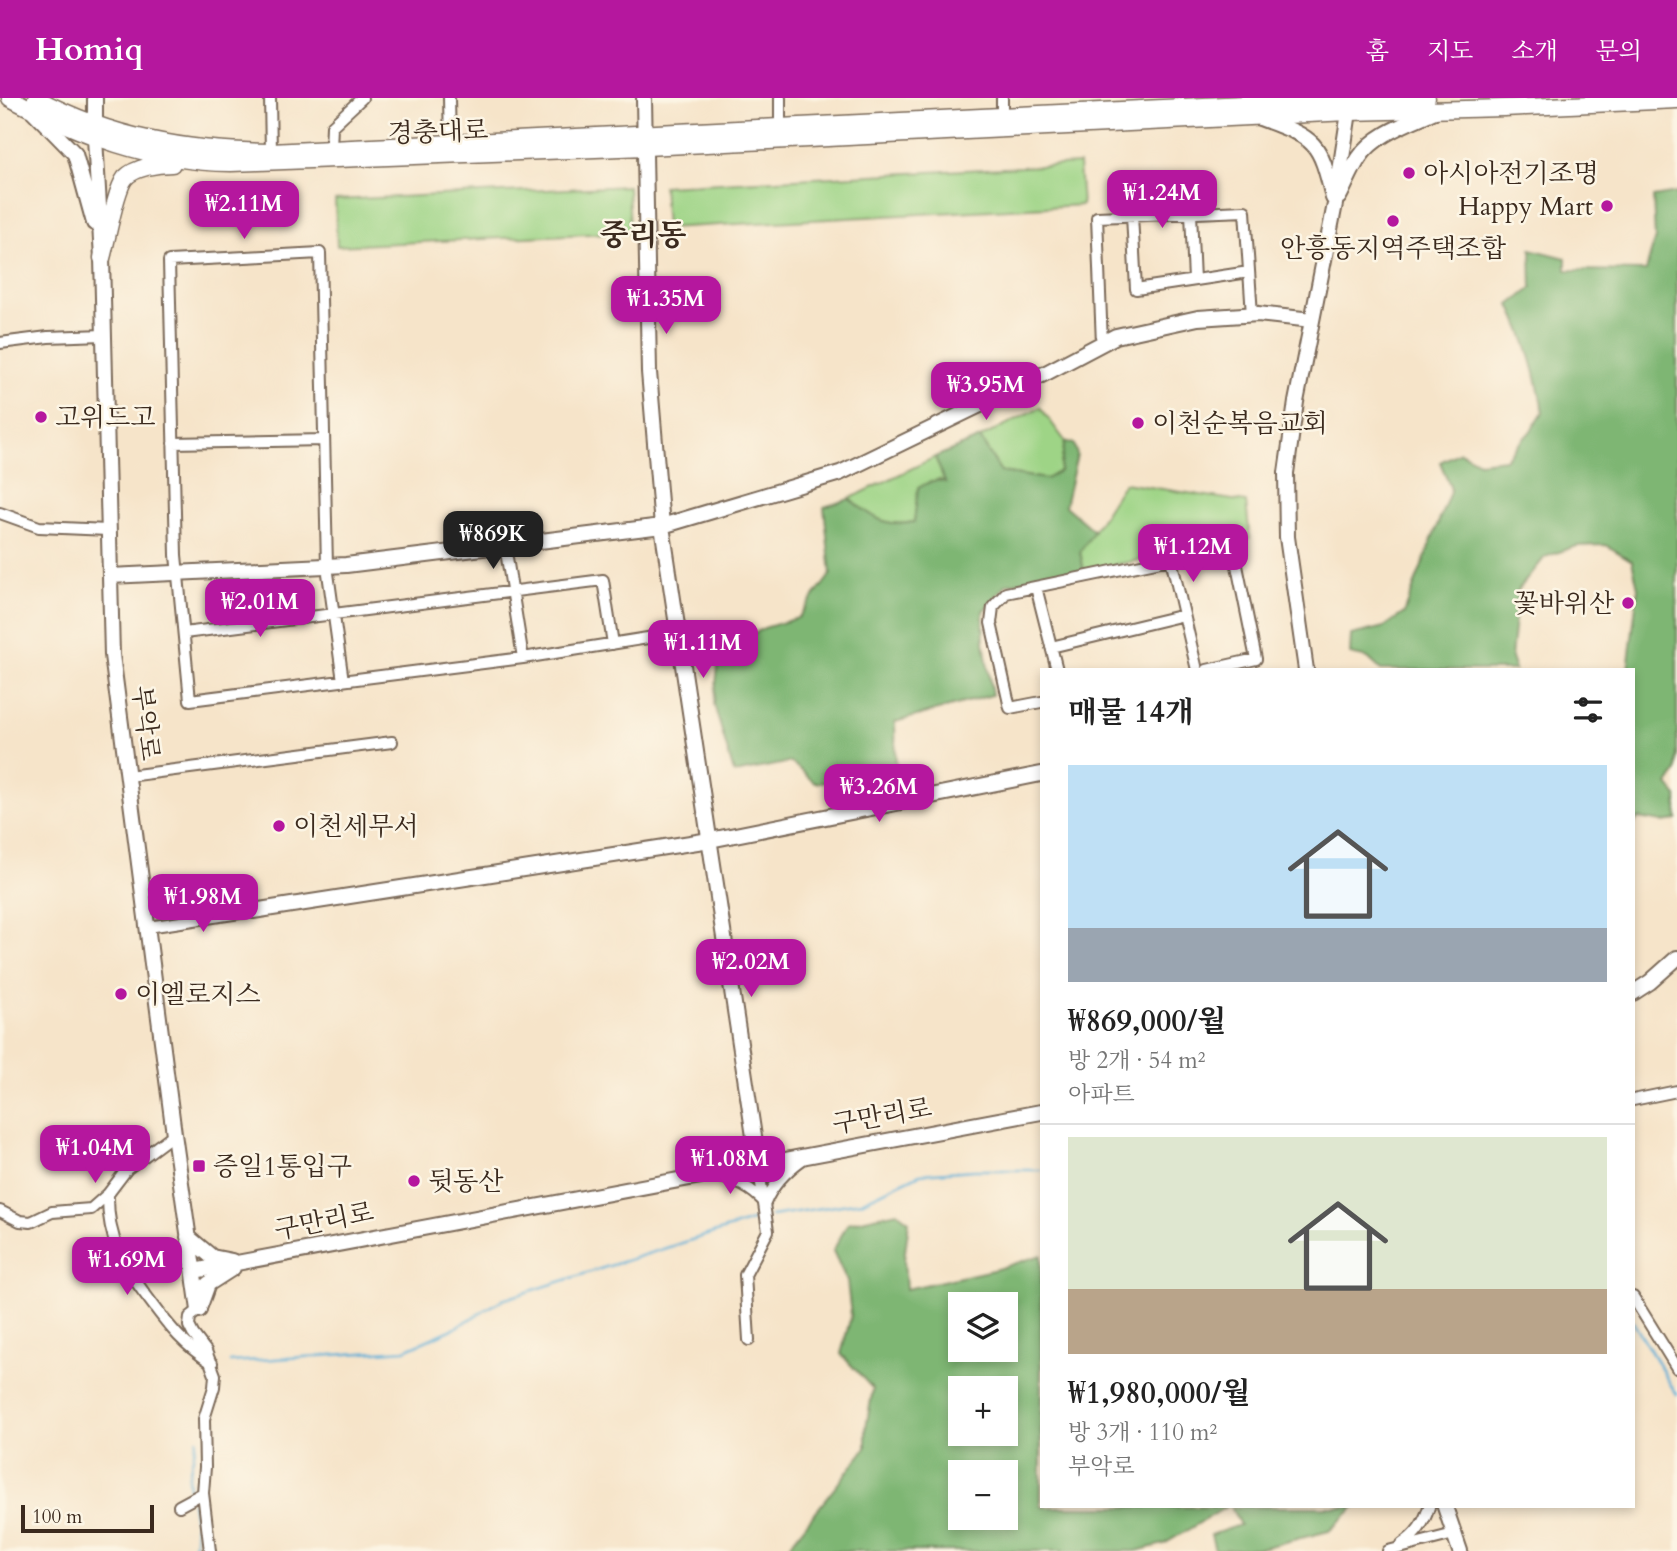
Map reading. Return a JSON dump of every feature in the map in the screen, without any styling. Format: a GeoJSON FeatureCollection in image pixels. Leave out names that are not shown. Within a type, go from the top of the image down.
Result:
{"type":"FeatureCollection","features":[{"type":"Feature","properties":{"kind":"main road","name":"경충대로"},"geometry":{"type":"LineString","coordinates":[[10,98],[33,103],[95,132],[162,157],[197,162],[271,163],[646,140],[780,127],[1002,116],[1346,103],[1677,100]]}},
{"type":"Feature","properties":{"kind":"main road","name":"경충대로"},"geometry":{"type":"LineString","coordinates":[[95,132],[162,144],[231,152],[271,152],[1260,118],[1346,103]]}},
{"type":"Feature","properties":{"kind":"main road"},"geometry":{"type":"LineString","coordinates":[[103,258],[120,189],[126,177],[138,170],[160,164],[197,162]]}},
{"type":"Feature","properties":{"kind":"street","name":"부악로"},"geometry":{"type":"LineString","coordinates":[[95,98],[103,258],[107,530],[112,655],[199,1310]]}},
{"type":"Feature","properties":{"kind":"street"},"geometry":{"type":"LineString","coordinates":[[270,98],[271,152]]}},
{"type":"Feature","properties":{"kind":"street"},"geometry":{"type":"LineString","coordinates":[[331,149],[332,127],[362,98]]}},
{"type":"Feature","properties":{"kind":"street"},"geometry":{"type":"LineString","coordinates":[[449,98],[450,144]]}},
{"type":"Feature","properties":{"kind":"street"},"geometry":{"type":"LineString","coordinates":[[644,98],[649,372],[662,526],[768,1227],[745,1275],[749,1340]]}},
{"type":"Feature","properties":{"kind":"street"},"geometry":{"type":"LineString","coordinates":[[780,98],[780,127]]}},
{"type":"Feature","properties":{"kind":"street"},"geometry":{"type":"LineString","coordinates":[[1002,98],[1002,116]]}},
{"type":"Feature","properties":{"kind":"street"},"geometry":{"type":"LineString","coordinates":[[33,103],[75,154],[103,258]]}},
{"type":"Feature","properties":{"kind":"street"},"geometry":{"type":"LineString","coordinates":[[1306,668],[1291,574],[1285,504],[1290,438],[1335,204],[1346,103]]}},
{"type":"Feature","properties":{"kind":"street"},"geometry":{"type":"LineString","coordinates":[[1335,204],[1359,157],[1369,146],[1432,104]]}},
{"type":"Feature","properties":{"kind":"street"},"geometry":{"type":"LineString","coordinates":[[1260,118],[1307,138],[1318,149],[1335,204]]}},
{"type":"Feature","properties":{"kind":"street"},"geometry":{"type":"LineString","coordinates":[[1102,344],[1097,216],[1245,211],[1252,315]]}},
{"type":"Feature","properties":{"kind":"street"},"geometry":{"type":"LineString","coordinates":[[1191,213],[1194,280]]}},
{"type":"Feature","properties":{"kind":"street"},"geometry":{"type":"LineString","coordinates":[[1132,215],[1136,289],[1249,272]]}},
{"type":"Feature","properties":{"kind":"street"},"geometry":{"type":"LineString","coordinates":[[343,681],[327,566],[320,253],[169,261],[176,555],[190,700],[343,681],[523,658],[678,633]]}},
{"type":"Feature","properties":{"kind":"street"},"geometry":{"type":"LineString","coordinates":[[110,576],[327,566],[662,526],[840,473],[1116,337],[1198,318],[1252,315],[1312,320]]}},
{"type":"Feature","properties":{"kind":"street"},"geometry":{"type":"LineString","coordinates":[[0,343],[48,337],[104,335]]}},
{"type":"Feature","properties":{"kind":"street"},"geometry":{"type":"LineString","coordinates":[[173,443],[324,440]]}},
{"type":"Feature","properties":{"kind":"street"},"geometry":{"type":"LineString","coordinates":[[0,513],[39,527],[107,530]]}},
{"type":"Feature","properties":{"kind":"street"},"geometry":{"type":"LineString","coordinates":[[505,545],[523,658]]}},
{"type":"Feature","properties":{"kind":"street"},"geometry":{"type":"LineString","coordinates":[[1040,702],[1010,708],[991,623],[993,607],[1006,593],[1233,546],[1256,659],[1216,668]]}},
{"type":"Feature","properties":{"kind":"street"},"geometry":{"type":"LineString","coordinates":[[1171,559],[1197,668]]}},
{"type":"Feature","properties":{"kind":"street"},"geometry":{"type":"LineString","coordinates":[[184,633],[603,580],[613,644]]}},
{"type":"Feature","properties":{"kind":"street"},"geometry":{"type":"LineString","coordinates":[[1036,587],[1056,668]]}},
{"type":"Feature","properties":{"kind":"street"},"geometry":{"type":"LineString","coordinates":[[1051,647],[1184,615]]}},
{"type":"Feature","properties":{"kind":"street"},"geometry":{"type":"LineString","coordinates":[[128,776],[392,742]]}},
{"type":"Feature","properties":{"kind":"street"},"geometry":{"type":"LineString","coordinates":[[148,927],[710,840],[1040,774]]}},
{"type":"Feature","properties":{"kind":"street"},"geometry":{"type":"LineString","coordinates":[[1635,992],[1677,958]]}},
{"type":"Feature","properties":{"kind":"street"},"geometry":{"type":"LineString","coordinates":[[1635,1100],[1677,1091]]}},
{"type":"Feature","properties":{"kind":"street","name":"구만리로"},"geometry":{"type":"LineString","coordinates":[[194,1271],[1040,1112]]}},
{"type":"Feature","properties":{"kind":"street"},"geometry":{"type":"LineString","coordinates":[[0,1211],[20,1222],[31,1222],[52,1212],[91,1209],[108,1194],[127,1168],[174,1134]]}},
{"type":"Feature","properties":{"kind":"street"},"geometry":{"type":"LineString","coordinates":[[765,1203],[780,1178],[811,1154]]}},
{"type":"Feature","properties":{"kind":"street"},"geometry":{"type":"LineString","coordinates":[[706,1173],[730,1178],[756,1193],[765,1203]]}},
{"type":"Feature","properties":{"kind":"street"},"geometry":{"type":"LineString","coordinates":[[108,1194],[111,1233],[127,1271],[175,1333],[189,1348],[212,1363]]}},
{"type":"Feature","properties":{"kind":"street"},"geometry":{"type":"LineString","coordinates":[[188,1237],[212,1257],[225,1261],[247,1261]]}},
{"type":"Feature","properties":{"kind":"street"},"geometry":{"type":"LineString","coordinates":[[210,1551],[203,1493],[204,1419],[214,1387],[212,1363],[190,1326],[191,1317],[199,1310],[208,1284],[218,1275],[247,1261]]}},
{"type":"Feature","properties":{"kind":"street"},"geometry":{"type":"LineString","coordinates":[[1635,1300],[1677,1368]]}},
{"type":"Feature","properties":{"kind":"street"},"geometry":{"type":"LineString","coordinates":[[179,1506],[203,1493]]}},
{"type":"Feature","properties":{"kind":"street"},"geometry":{"type":"LineString","coordinates":[[1390,1551],[1411,1538],[1424,1521],[1429,1508]]}},
{"type":"Feature","properties":{"kind":"street"},"geometry":{"type":"LineString","coordinates":[[1445,1508],[1460,1551]]}},
{"type":"Feature","properties":{"kind":"street"},"geometry":{"type":"LineString","coordinates":[[1390,1551],[1454,1534]]}},
{"type":"Feature","properties":{"kind":"green space"},"geometry":{"type":"Polygon","coordinates":[[[1079,164],[1082,205],[666,228],[663,186],[1079,164]]]}},
{"type":"Feature","properties":{"kind":"green space"},"geometry":{"type":"Polygon","coordinates":[[[628,186],[630,232],[337,246],[335,200],[628,186]]]}},
{"type":"Feature","properties":{"kind":"green space"},"geometry":{"type":"Polygon","coordinates":[[[1677,193],[1677,771],[1668,785],[1677,796],[1677,820],[1662,822],[1638,818],[1635,823],[1635,668],[1628,668],[1638,588],[1632,561],[1606,545],[1576,546],[1545,557],[1518,590],[1511,658],[1514,668],[1379,668],[1368,658],[1350,654],[1351,635],[1384,627],[1404,613],[1451,489],[1440,462],[1460,452],[1479,462],[1505,459],[1530,432],[1543,412],[1531,357],[1510,305],[1532,288],[1531,249],[1566,258],[1566,270],[1646,271],[1655,238],[1653,197],[1677,193]]]}},
{"type":"Feature","properties":{"kind":"green space"},"geometry":{"type":"Polygon","coordinates":[[[1040,407],[1065,441],[1060,471],[1046,479],[1001,472],[980,438],[1040,407]]]}},
{"type":"Feature","properties":{"kind":"green space"},"geometry":{"type":"Polygon","coordinates":[[[980,438],[1001,472],[1046,479],[1060,471],[1065,441],[1074,444],[1077,455],[1065,506],[1094,531],[1080,552],[1084,571],[1007,584],[983,611],[984,642],[992,695],[895,722],[896,775],[815,783],[791,762],[734,773],[714,704],[719,655],[764,628],[798,618],[831,574],[824,507],[849,499],[886,522],[914,522],[918,488],[929,482],[945,482],[935,457],[980,438]]]}},
{"type":"Feature","properties":{"kind":"green space"},"geometry":{"type":"Polygon","coordinates":[[[935,457],[946,483],[939,479],[919,488],[914,522],[886,522],[849,499],[935,457]]]}},
{"type":"Feature","properties":{"kind":"green space"},"geometry":{"type":"Polygon","coordinates":[[[1124,483],[1246,502],[1250,538],[1084,571],[1080,552],[1124,483]]]}},
{"type":"Feature","properties":{"kind":"green space"},"geometry":{"type":"Polygon","coordinates":[[[897,1212],[909,1221],[904,1260],[906,1289],[997,1269],[1040,1255],[1040,1508],[1224,1508],[1164,1544],[1136,1551],[785,1551],[866,1448],[866,1427],[873,1389],[841,1354],[851,1316],[847,1281],[833,1251],[848,1223],[897,1212]]]}},
{"type":"Feature","properties":{"kind":"green space"},"geometry":{"type":"Polygon","coordinates":[[[1232,1508],[1354,1508],[1329,1531],[1261,1548],[1215,1550],[1211,1535],[1240,1525],[1232,1508]]]}},
{"type":"Feature","properties":{"kind":"waterway"},"geometry":{"type":"LineString","coordinates":[[771,1216],[861,1202],[920,1174],[974,1170],[1040,1170]]}},
{"type":"Feature","properties":{"kind":"waterway"},"geometry":{"type":"LineString","coordinates":[[230,1362],[405,1350],[455,1328],[502,1300],[764,1217]]}},
{"type":"Feature","properties":{"kind":"waterway"},"geometry":{"type":"LineString","coordinates":[[1635,1325],[1677,1395]]}},
{"type":"Feature","properties":{"kind":"waterway"},"geometry":{"type":"LineString","coordinates":[[190,1496],[188,1479],[197,1439]]}},
{"type":"Feature","properties":{"kind":"waterway"},"geometry":{"type":"LineString","coordinates":[[192,1502],[196,1527],[194,1551]]}},
{"type":"Feature","properties":{"kind":"place","name":"아시아전기조명"},"geometry":{"type":"Point","coordinates":[1409,173]}},
{"type":"Feature","properties":{"kind":"place","name":"Happy Mart"},"geometry":{"type":"Point","coordinates":[1607,206]}},
{"type":"Feature","properties":{"kind":"place","name":"안흥동지역주택조합"},"geometry":{"type":"Point","coordinates":[1393,221]}},
{"type":"Feature","properties":{"kind":"place","name":"고위드고"},"geometry":{"type":"Point","coordinates":[41,417]}},
{"type":"Feature","properties":{"kind":"place","name":"이천순복음교회"},"geometry":{"type":"Point","coordinates":[1138,423]}},
{"type":"Feature","properties":{"kind":"place","name":"꽃바위산"},"geometry":{"type":"Point","coordinates":[1628,603]}},
{"type":"Feature","properties":{"kind":"place","name":"이천세무서"},"geometry":{"type":"Point","coordinates":[279,826]}},
{"type":"Feature","properties":{"kind":"place","name":"이엘로지스"},"geometry":{"type":"Point","coordinates":[121,994]}},
{"type":"Feature","properties":{"kind":"place","name":"증일1통입구"},"geometry":{"type":"Point","coordinates":[199,1166]}},
{"type":"Feature","properties":{"kind":"place","name":"뒷동산"},"geometry":{"type":"Point","coordinates":[414,1181]}},
{"type":"Feature","properties":{"kind":"district","name":"중리동"},"geometry":{"type":"Point","coordinates":[643,235]}}]}
